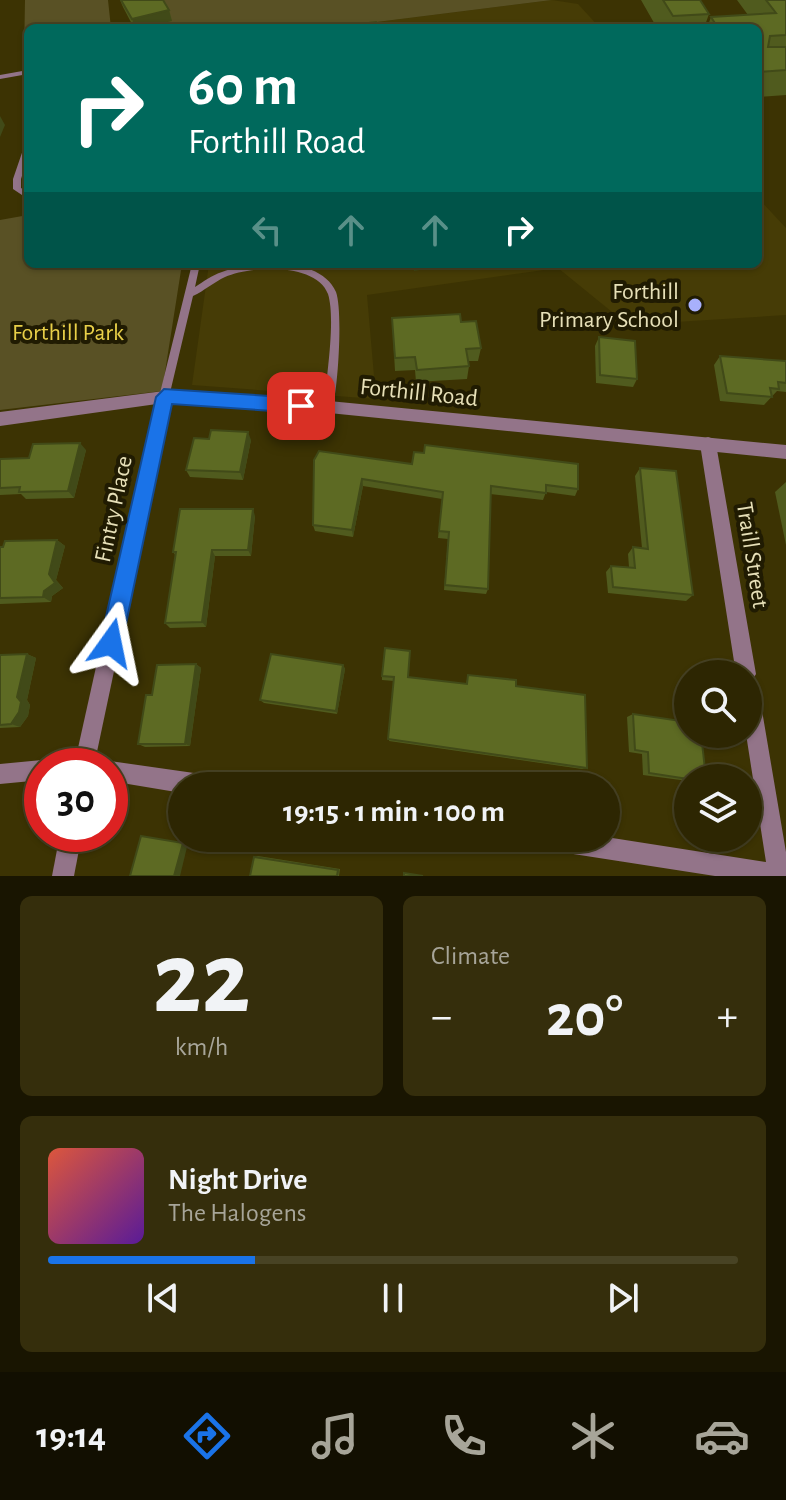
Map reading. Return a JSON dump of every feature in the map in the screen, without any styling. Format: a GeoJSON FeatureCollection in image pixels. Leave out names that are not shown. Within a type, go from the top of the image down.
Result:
{"type":"FeatureCollection","features":[{"type":"Feature","properties":{"kind":"street","name":"Forthill Road"},"geometry":{"type":"LineString","coordinates":[[0,419],[164,397],[329,407],[786,452]]}},
{"type":"Feature","properties":{"kind":"street","name":"Fintry Place"},"geometry":{"type":"LineString","coordinates":[[88,748],[164,397]]}},
{"type":"Feature","properties":{"kind":"street","name":"Traill Street"},"geometry":{"type":"LineString","coordinates":[[708,444],[744,660]]}},
{"type":"Feature","properties":{"kind":"street"},"geometry":{"type":"LineString","coordinates":[[758,748],[779,876]]}},
{"type":"Feature","properties":{"kind":"street"},"geometry":{"type":"LineString","coordinates":[[0,774],[24,772]]}},
{"type":"Feature","properties":{"kind":"street"},"geometry":{"type":"LineString","coordinates":[[128,774],[168,780]]}},
{"type":"Feature","properties":{"kind":"street"},"geometry":{"type":"LineString","coordinates":[[620,851],[786,876]]}},
{"type":"Feature","properties":{"kind":"street"},"geometry":{"type":"LineString","coordinates":[[63,876],[68,852]]}},
{"type":"Feature","properties":{"kind":"lane"},"geometry":{"type":"LineString","coordinates":[[0,77],[24,73]]}},
{"type":"Feature","properties":{"kind":"lane"},"geometry":{"type":"LineString","coordinates":[[24,162],[17,189],[24,193]]}},
{"type":"Feature","properties":{"kind":"lane","name":"Fintry Place"},"geometry":{"type":"LineString","coordinates":[[164,397],[192,293],[195,268]]}},
{"type":"Feature","properties":{"kind":"lane"},"geometry":{"type":"LineString","coordinates":[[192,293],[223,275],[242,269],[266,268]]}},
{"type":"Feature","properties":{"kind":"lane"},"geometry":{"type":"LineString","coordinates":[[293,268],[318,275],[331,289],[334,308],[329,407]]}},
{"type":"Feature","properties":{"kind":"shaded area"},"geometry":{"type":"Polygon","coordinates":[[[552,0],[578,4],[596,24],[361,24],[552,0]]]}},
{"type":"Feature","properties":{"kind":"shaded area","name":"Forthill Primary School"},"geometry":{"type":"Polygon","coordinates":[[[762,202],[786,228],[786,315],[628,325],[558,268],[762,268],[762,202]]]}},
{"type":"Feature","properties":{"kind":"shaded area","name":"Forthill Primary School"},"geometry":{"type":"Polygon","coordinates":[[[208,268],[558,268],[367,295],[376,399],[192,385],[208,268]]]}},
{"type":"Feature","properties":{"kind":"green space"},"geometry":{"type":"Polygon","coordinates":[[[25,0],[108,0],[111,24],[25,24],[25,0]]]}},
{"type":"Feature","properties":{"kind":"green space"},"geometry":{"type":"Polygon","coordinates":[[[129,0],[552,0],[361,24],[134,24],[129,0]]]}},
{"type":"Feature","properties":{"kind":"green space","name":"Forthill Park"},"geometry":{"type":"Polygon","coordinates":[[[24,216],[24,268],[181,268],[162,391],[0,410],[0,220],[24,216]]]}},
{"type":"Feature","properties":{"kind":"building"},"geometry":{"type":"Polygon","coordinates":[[[121,0],[163,0],[169,10],[132,19],[121,0]]]}},
{"type":"Feature","properties":{"kind":"building"},"geometry":{"type":"Polygon","coordinates":[[[663,0],[700,0],[709,14],[673,16],[663,0]]]}},
{"type":"Feature","properties":{"kind":"building"},"geometry":{"type":"Polygon","coordinates":[[[766,0],[786,0],[786,35],[770,36],[768,47],[786,47],[786,70],[762,72],[762,24],[715,24],[711,17],[776,13],[766,0]]]}},
{"type":"Feature","properties":{"kind":"building"},"geometry":{"type":"Polygon","coordinates":[[[460,314],[461,322],[476,321],[481,348],[466,349],[469,366],[417,370],[415,357],[395,358],[392,318],[460,314]]]}},
{"type":"Feature","properties":{"kind":"building"},"geometry":{"type":"Polygon","coordinates":[[[599,337],[635,341],[637,379],[600,375],[599,337]]]}},
{"type":"Feature","properties":{"kind":"building"},"geometry":{"type":"Polygon","coordinates":[[[720,356],[786,361],[786,383],[778,382],[779,389],[770,388],[772,397],[727,393],[720,356]]]}},
{"type":"Feature","properties":{"kind":"building"},"geometry":{"type":"Polygon","coordinates":[[[211,430],[248,432],[240,472],[186,470],[194,438],[209,439],[211,430]]]}},
{"type":"Feature","properties":{"kind":"building"},"geometry":{"type":"Polygon","coordinates":[[[80,443],[68,491],[19,492],[20,487],[0,488],[0,459],[29,458],[33,444],[80,443]]]}},
{"type":"Feature","properties":{"kind":"building"},"geometry":{"type":"Polygon","coordinates":[[[425,445],[578,464],[578,489],[546,485],[546,493],[491,486],[488,589],[445,585],[449,532],[439,531],[443,492],[362,479],[352,530],[313,525],[314,460],[319,451],[412,464],[414,452],[424,453],[425,445]]]}},
{"type":"Feature","properties":{"kind":"building"},"geometry":{"type":"Polygon","coordinates":[[[640,468],[676,471],[693,595],[613,587],[611,566],[635,568],[633,547],[648,549],[640,468]]]}},
{"type":"Feature","properties":{"kind":"building"},"geometry":{"type":"Polygon","coordinates":[[[180,509],[253,509],[248,550],[212,550],[202,622],[165,623],[180,509]]]}},
{"type":"Feature","properties":{"kind":"building"},"geometry":{"type":"Polygon","coordinates":[[[57,540],[49,574],[55,583],[44,591],[43,597],[0,598],[0,547],[5,541],[57,540]]]}},
{"type":"Feature","properties":{"kind":"building"},"geometry":{"type":"Polygon","coordinates":[[[385,648],[410,651],[408,677],[467,684],[468,675],[516,680],[516,686],[585,695],[587,768],[388,739],[394,677],[382,676],[385,648]]]}},
{"type":"Feature","properties":{"kind":"building"},"geometry":{"type":"Polygon","coordinates":[[[27,654],[17,697],[21,702],[19,712],[11,724],[0,725],[0,655],[27,654]]]}},
{"type":"Feature","properties":{"kind":"building"},"geometry":{"type":"Polygon","coordinates":[[[271,654],[343,665],[336,711],[260,700],[271,654]]]}},
{"type":"Feature","properties":{"kind":"building"},"geometry":{"type":"Polygon","coordinates":[[[196,664],[185,744],[138,744],[146,695],[152,695],[157,665],[196,664]]]}},
{"type":"Feature","properties":{"kind":"building"},"geometry":{"type":"Polygon","coordinates":[[[633,714],[674,720],[674,748],[703,748],[704,764],[674,764],[674,777],[649,773],[648,752],[635,750],[633,714]]]}},
{"type":"Feature","properties":{"kind":"building"},"geometry":{"type":"Polygon","coordinates":[[[141,836],[168,840],[168,852],[181,852],[174,876],[130,876],[141,836]]]}},
{"type":"Feature","properties":{"kind":"building"},"geometry":{"type":"Polygon","coordinates":[[[254,857],[338,870],[337,876],[250,876],[254,857]]]}},
{"type":"Feature","properties":{"kind":"place","name":"Forthill Primary School"},"geometry":{"type":"Point","coordinates":[695,305]}},
{"type":"Feature","properties":{"kind":"route"},"geometry":{"type":"LineString","coordinates":[[111,643],[164,397],[301,406]]}}]}
